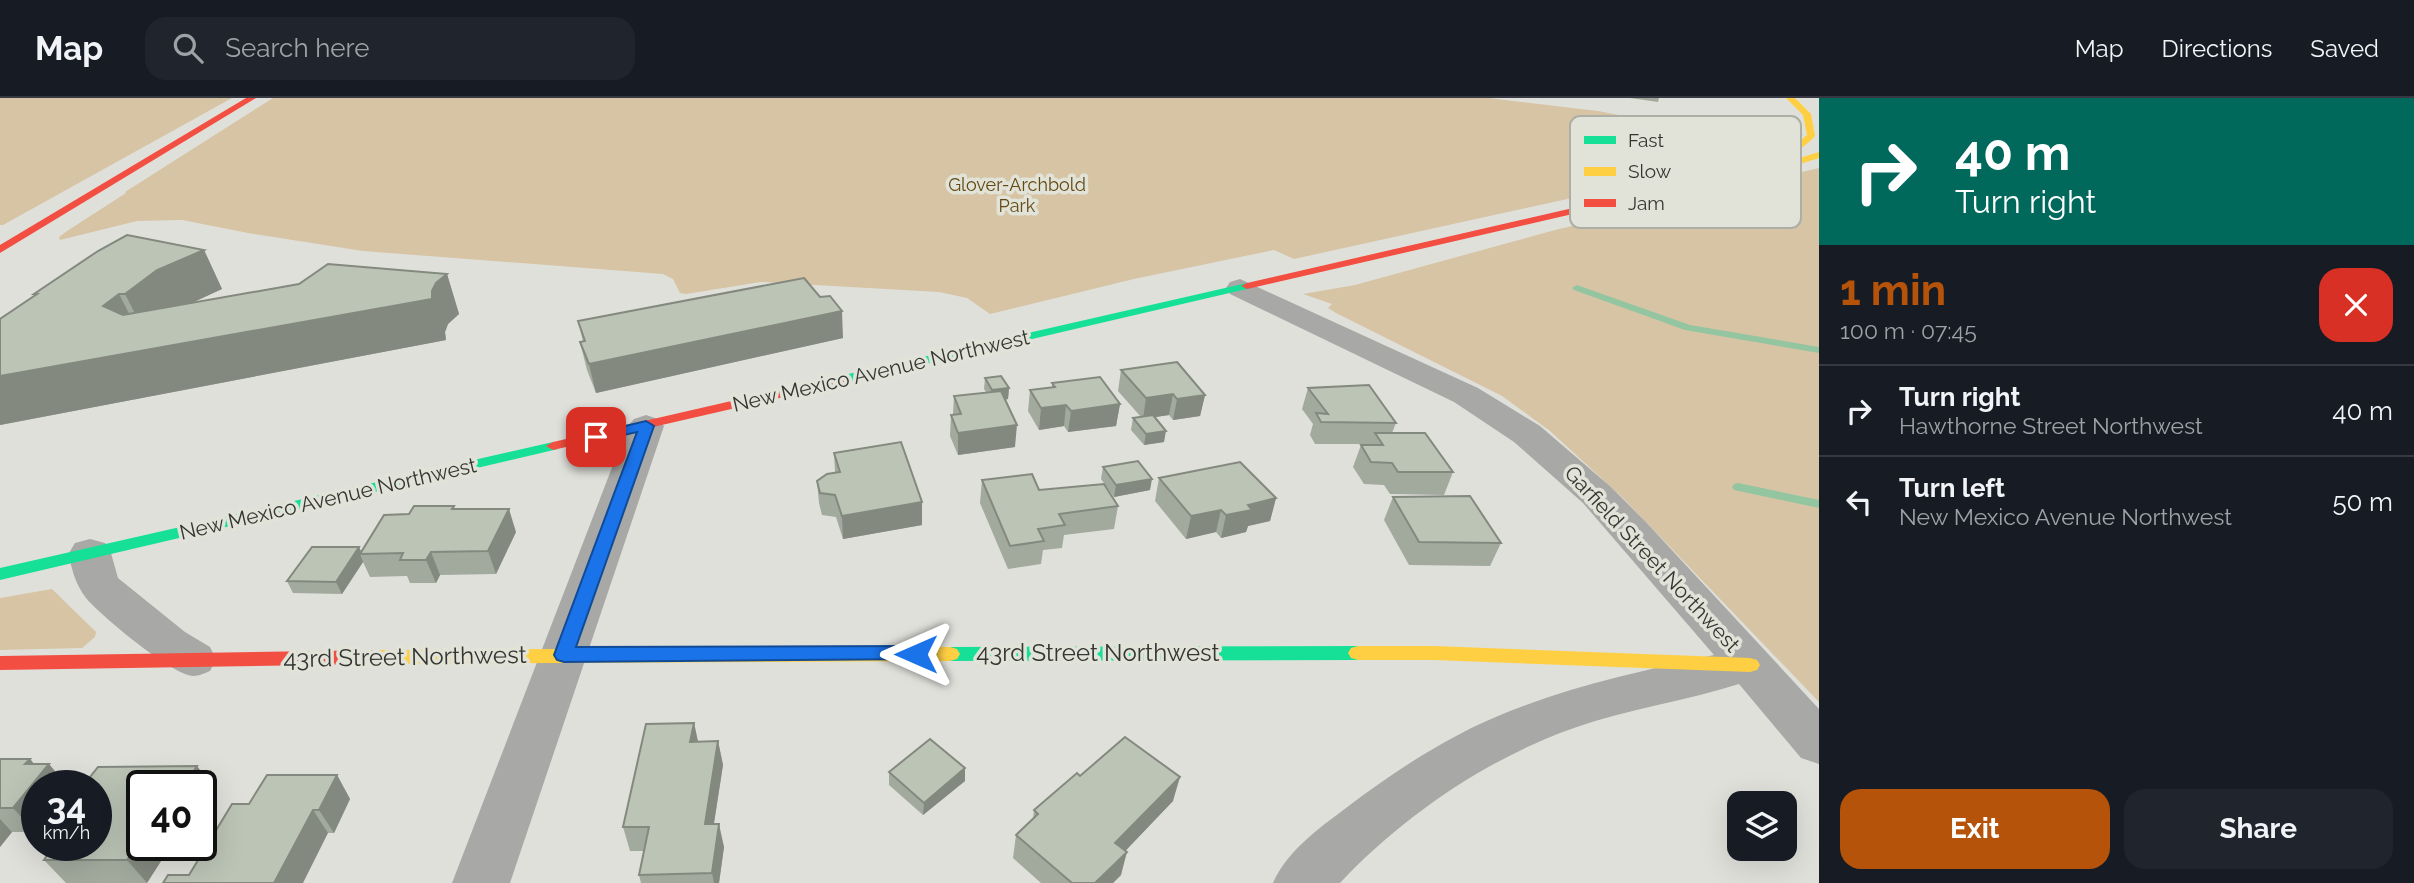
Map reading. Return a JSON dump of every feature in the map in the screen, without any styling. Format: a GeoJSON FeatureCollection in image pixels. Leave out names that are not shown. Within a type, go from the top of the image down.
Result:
{"type":"FeatureCollection","features":[{"type":"Feature","properties":{"kind":"street"},"geometry":{"type":"LineString","coordinates":[[0,250],[252,98]]}},
{"type":"Feature","properties":{"kind":"street","name":"New Mexico Avenue Northwest"},"geometry":{"type":"LineString","coordinates":[[1801,144],[1811,136],[1812,120],[1808,104]]}},
{"type":"Feature","properties":{"kind":"street","name":"New Mexico Avenue Northwest"},"geometry":{"type":"LineString","coordinates":[[1801,161],[1819,155]]}},
{"type":"Feature","properties":{"kind":"street","name":"New Mexico Avenue Northwest"},"geometry":{"type":"LineString","coordinates":[[0,574],[1570,212]]}},
{"type":"Feature","properties":{"kind":"street","name":"Garfield Street Northwest"},"geometry":{"type":"LineString","coordinates":[[1240,288],[1466,395],[1527,434],[1597,495],[1819,743]]}},
{"type":"Feature","properties":{"kind":"street"},"geometry":{"type":"LineString","coordinates":[[481,883],[646,426]]}},
{"type":"Feature","properties":{"kind":"street"},"geometry":{"type":"LineString","coordinates":[[90,553],[93,571],[102,588],[169,644],[193,659]]}},
{"type":"Feature","properties":{"kind":"street","name":"43rd Street Northwest"},"geometry":{"type":"LineString","coordinates":[[0,663],[99,664],[193,659],[564,655],[1434,653],[1751,665]]}},
{"type":"Feature","properties":{"kind":"street"},"geometry":{"type":"LineString","coordinates":[[1302,883],[1354,834],[1420,784],[1510,733],[1557,714],[1627,693],[1751,665]]}},
{"type":"Feature","properties":{"kind":"green space"},"geometry":{"type":"Polygon","coordinates":[[[0,98],[232,98],[0,225],[0,98]]]}},
{"type":"Feature","properties":{"kind":"green space","name":"Glover-Archbold Park"},"geometry":{"type":"Polygon","coordinates":[[[273,98],[1489,98],[1624,116],[1570,116],[1570,198],[1294,259],[1274,250],[1134,279],[990,314],[967,298],[939,292],[761,282],[686,294],[680,293],[673,279],[663,274],[363,251],[182,220],[137,221],[60,240],[59,237],[67,231],[273,98]]]}},
{"type":"Feature","properties":{"kind":"green space"},"geometry":{"type":"Polygon","coordinates":[[[1819,168],[1819,702],[1623,498],[1550,431],[1502,396],[1336,313],[1328,308],[1332,304],[1303,294],[1355,285],[1570,226],[1801,228],[1801,172],[1819,168]]]}},
{"type":"Feature","properties":{"kind":"green space"},"geometry":{"type":"Polygon","coordinates":[[[52,589],[96,632],[95,637],[82,648],[0,650],[0,598],[52,589]]]}},
{"type":"Feature","properties":{"kind":"building"},"geometry":{"type":"Polygon","coordinates":[[[127,235],[204,250],[157,270],[125,294],[119,294],[103,306],[123,315],[299,284],[328,264],[447,274],[436,283],[432,299],[0,376],[0,319],[98,251],[127,235]]]}},
{"type":"Feature","properties":{"kind":"building"},"geometry":{"type":"Polygon","coordinates":[[[804,278],[820,297],[830,296],[842,311],[589,364],[580,342],[585,341],[578,321],[804,278]]]}},
{"type":"Feature","properties":{"kind":"building"},"geometry":{"type":"Polygon","coordinates":[[[1177,362],[1205,395],[1177,399],[1173,394],[1146,398],[1121,370],[1177,362]]]}},
{"type":"Feature","properties":{"kind":"building"},"geometry":{"type":"Polygon","coordinates":[[[1001,376],[1009,388],[992,390],[985,378],[1001,376]]]}},
{"type":"Feature","properties":{"kind":"building"},"geometry":{"type":"Polygon","coordinates":[[[1100,377],[1120,404],[1071,411],[1066,405],[1041,408],[1030,390],[1055,387],[1052,383],[1100,377]]]}},
{"type":"Feature","properties":{"kind":"building"},"geometry":{"type":"Polygon","coordinates":[[[1369,385],[1396,423],[1321,422],[1316,413],[1328,414],[1308,388],[1369,385]]]}},
{"type":"Feature","properties":{"kind":"building"},"geometry":{"type":"Polygon","coordinates":[[[1001,391],[1017,425],[958,433],[951,415],[961,414],[954,396],[1001,391]]]}},
{"type":"Feature","properties":{"kind":"building"},"geometry":{"type":"Polygon","coordinates":[[[1153,415],[1166,431],[1146,434],[1133,418],[1153,415]]]}},
{"type":"Feature","properties":{"kind":"building"},"geometry":{"type":"Polygon","coordinates":[[[1375,433],[1425,433],[1453,472],[1398,472],[1392,463],[1371,462],[1361,445],[1383,445],[1375,433]]]}},
{"type":"Feature","properties":{"kind":"building"},"geometry":{"type":"Polygon","coordinates":[[[901,442],[922,502],[842,516],[835,495],[820,493],[817,481],[827,474],[840,472],[834,453],[901,442]]]}},
{"type":"Feature","properties":{"kind":"building"},"geometry":{"type":"Polygon","coordinates":[[[1138,461],[1152,479],[1116,485],[1103,467],[1138,461]]]}},
{"type":"Feature","properties":{"kind":"building"},"geometry":{"type":"Polygon","coordinates":[[[1240,462],[1276,498],[1248,505],[1252,510],[1226,515],[1221,510],[1191,516],[1159,478],[1240,462]]]}},
{"type":"Feature","properties":{"kind":"building"},"geometry":{"type":"Polygon","coordinates":[[[1032,474],[1039,490],[1104,484],[1118,506],[1059,514],[1065,525],[1038,529],[1044,541],[1010,546],[982,480],[1032,474]]]}},
{"type":"Feature","properties":{"kind":"building"},"geometry":{"type":"Polygon","coordinates":[[[1470,496],[1501,543],[1419,542],[1393,497],[1470,496]]]}},
{"type":"Feature","properties":{"kind":"building"},"geometry":{"type":"Polygon","coordinates":[[[414,506],[509,509],[488,551],[431,552],[426,560],[400,560],[403,553],[360,554],[384,515],[409,514],[414,506]]]}},
{"type":"Feature","properties":{"kind":"building"},"geometry":{"type":"Polygon","coordinates":[[[312,547],[359,547],[336,582],[287,581],[312,547]]]}},
{"type":"Feature","properties":{"kind":"building"},"geometry":{"type":"Polygon","coordinates":[[[694,723],[690,742],[718,741],[705,824],[719,824],[712,873],[639,875],[649,827],[623,827],[646,724],[694,723]]]}},
{"type":"Feature","properties":{"kind":"building"},"geometry":{"type":"Polygon","coordinates":[[[1125,737],[1180,777],[1115,843],[1127,852],[1095,883],[1072,883],[1016,835],[1038,814],[1034,810],[1077,773],[1080,776],[1125,737]]]}},
{"type":"Feature","properties":{"kind":"building"},"geometry":{"type":"Polygon","coordinates":[[[930,739],[965,768],[924,803],[889,772],[930,739]]]}},
{"type":"Feature","properties":{"kind":"building"},"geometry":{"type":"Polygon","coordinates":[[[0,759],[30,759],[25,764],[49,764],[44,770],[21,770],[21,798],[13,808],[0,808],[0,759]]]}},
{"type":"Feature","properties":{"kind":"building"},"geometry":{"type":"Polygon","coordinates":[[[197,766],[194,770],[126,770],[126,860],[112,860],[112,770],[96,770],[98,767],[197,766]]]}},
{"type":"Feature","properties":{"kind":"building"},"geometry":{"type":"Polygon","coordinates":[[[267,775],[337,775],[319,810],[313,810],[274,883],[163,883],[168,875],[189,875],[197,861],[217,861],[217,829],[232,804],[249,804],[267,775]]]}},
{"type":"Feature","properties":{"kind":"waterway"},"geometry":{"type":"LineString","coordinates":[[1577,288],[1688,328],[1819,350]]}},
{"type":"Feature","properties":{"kind":"waterway"},"geometry":{"type":"LineString","coordinates":[[1738,487],[1819,504]]}},
{"type":"Feature","properties":{"kind":"traffic: fast"},"geometry":{"type":"LineString","coordinates":[[844,379],[1247,286]]}},
{"type":"Feature","properties":{"kind":"traffic: fast"},"geometry":{"type":"LineString","coordinates":[[0,574],[553,446]]}},
{"type":"Feature","properties":{"kind":"traffic: fast"},"geometry":{"type":"LineString","coordinates":[[950,654],[1358,653]]}},
{"type":"Feature","properties":{"kind":"traffic: slow"},"geometry":{"type":"LineString","coordinates":[[1790,98],[1807,114],[1811,136],[1801,144]]}},
{"type":"Feature","properties":{"kind":"traffic: slow"},"geometry":{"type":"LineString","coordinates":[[1801,161],[1819,155]]}},
{"type":"Feature","properties":{"kind":"traffic: slow"},"geometry":{"type":"LineString","coordinates":[[1358,653],[1434,653],[1750,665]]}},
{"type":"Feature","properties":{"kind":"traffic: slow"},"geometry":{"type":"LineString","coordinates":[[376,657],[950,654]]}},
{"type":"Feature","properties":{"kind":"traffic: jam"},"geometry":{"type":"LineString","coordinates":[[0,250],[252,98]]}},
{"type":"Feature","properties":{"kind":"traffic: jam"},"geometry":{"type":"LineString","coordinates":[[1247,286],[1570,212]]}},
{"type":"Feature","properties":{"kind":"traffic: jam"},"geometry":{"type":"LineString","coordinates":[[553,446],[844,379]]}},
{"type":"Feature","properties":{"kind":"traffic: jam"},"geometry":{"type":"LineString","coordinates":[[0,663],[376,657]]}},
{"type":"Feature","properties":{"kind":"route"},"geometry":{"type":"LineString","coordinates":[[596,437],[646,426],[564,655],[916,654]]}}]}
